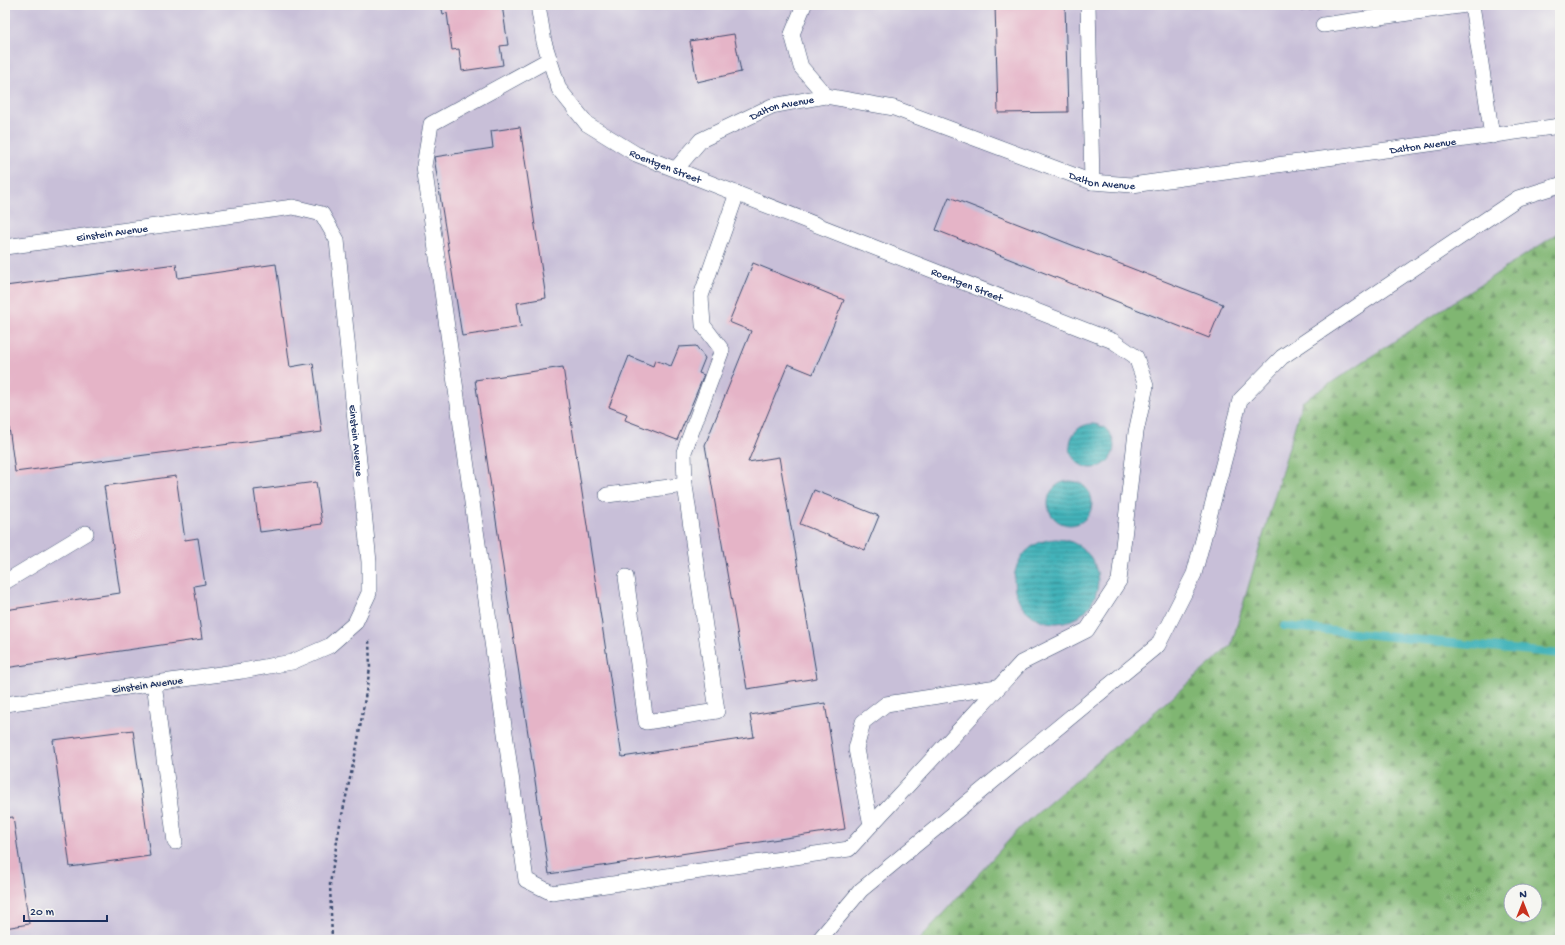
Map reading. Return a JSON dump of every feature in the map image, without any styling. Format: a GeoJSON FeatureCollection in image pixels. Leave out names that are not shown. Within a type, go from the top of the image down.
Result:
{"type":"FeatureCollection","features":[{"type":"Feature","properties":{"kind":"lane","name":"Roentgen Street"},"geometry":{"type":"LineString","coordinates":[[538,5],[544,42],[559,89],[587,124],[636,154],[1113,341],[1136,357],[1146,386],[1136,432],[1119,581],[1087,630],[1021,662],[997,687]]}},
{"type":"Feature","properties":{"kind":"lane"},"geometry":{"type":"LineString","coordinates":[[804,5],[792,34],[801,67],[826,96]]}},
{"type":"Feature","properties":{"kind":"lane"},"geometry":{"type":"LineString","coordinates":[[1088,5],[1092,182]]}},
{"type":"Feature","properties":{"kind":"lane"},"geometry":{"type":"LineString","coordinates":[[1323,25],[1466,5]]}},
{"type":"Feature","properties":{"kind":"lane"},"geometry":{"type":"LineString","coordinates":[[1472,5],[1492,136]]}},
{"type":"Feature","properties":{"kind":"lane"},"geometry":{"type":"LineString","coordinates":[[550,59],[431,124],[424,166],[526,880],[552,893],[849,849],[997,687]]}},
{"type":"Feature","properties":{"kind":"lane","name":"Dalton Avenue"},"geometry":{"type":"LineString","coordinates":[[676,169],[701,140],[772,106],[826,96],[894,108],[1092,182],[1132,185],[1560,126]]}},
{"type":"Feature","properties":{"kind":"lane"},"geometry":{"type":"LineString","coordinates":[[819,940],[861,890],[1158,646],[1194,574],[1240,400],[1266,373],[1282,357],[1518,198],[1560,185]]}},
{"type":"Feature","properties":{"kind":"lane"},"geometry":{"type":"LineString","coordinates":[[626,577],[646,722],[717,711],[685,485],[684,452],[722,350],[702,325],[701,296],[737,193]]}},
{"type":"Feature","properties":{"kind":"lane","name":"Einstein Avenue"},"geometry":{"type":"LineString","coordinates":[[5,247],[293,208],[322,214],[337,240],[369,562],[369,593],[355,623],[329,646],[292,662],[242,671],[5,704]]}},
{"type":"Feature","properties":{"kind":"lane"},"geometry":{"type":"LineString","coordinates":[[607,495],[685,485]]}},
{"type":"Feature","properties":{"kind":"lane"},"geometry":{"type":"LineString","coordinates":[[5,582],[86,533]]}},
{"type":"Feature","properties":{"kind":"lane"},"geometry":{"type":"LineString","coordinates":[[154,683],[175,842]]}},
{"type":"Feature","properties":{"kind":"lane"},"geometry":{"type":"LineString","coordinates":[[871,825],[856,749],[863,722],[886,704],[997,687]]}},
{"type":"Feature","properties":{"kind":"path"},"geometry":{"type":"LineString","coordinates":[[332,940],[330,884],[339,829],[357,746],[369,676],[369,638]]}},
{"type":"Feature","properties":{"kind":"shaded area"},"geometry":{"type":"Polygon","coordinates":[[[5,5],[1560,5],[1560,232],[1302,402],[1231,646],[1019,829],[919,940],[5,940],[5,5]]]}},
{"type":"Feature","properties":{"kind":"green space"},"geometry":{"type":"Polygon","coordinates":[[[1560,232],[1560,940],[919,940],[1019,829],[1231,646],[1302,402],[1560,232]]]}},
{"type":"Feature","properties":{"kind":"water"},"geometry":{"type":"Polygon","coordinates":[[[1088,424],[1096,424],[1101,425],[1108,430],[1113,437],[1113,455],[1108,462],[1101,467],[1088,468],[1080,465],[1073,458],[1070,450],[1070,442],[1073,434],[1080,427],[1088,424]]]}},
{"type":"Feature","properties":{"kind":"water"},"geometry":{"type":"Polygon","coordinates":[[[1066,481],[1074,481],[1079,482],[1086,487],[1091,494],[1091,512],[1086,519],[1079,524],[1066,525],[1058,522],[1051,515],[1048,507],[1048,499],[1051,491],[1058,484],[1066,481]]]}},
{"type":"Feature","properties":{"kind":"water"},"geometry":{"type":"Polygon","coordinates":[[[1056,539],[1072,542],[1086,551],[1095,565],[1098,581],[1095,597],[1086,611],[1072,620],[1056,623],[1040,620],[1026,611],[1017,597],[1014,581],[1017,565],[1026,551],[1040,542],[1056,539]]]}},
{"type":"Feature","properties":{"kind":"building"},"geometry":{"type":"Polygon","coordinates":[[[441,5],[502,5],[508,45],[500,46],[503,65],[462,71],[459,49],[452,50],[447,13],[443,14],[441,5]]]}},
{"type":"Feature","properties":{"kind":"building"},"geometry":{"type":"Polygon","coordinates":[[[995,5],[1065,5],[1068,112],[998,113],[995,5]]]}},
{"type":"Feature","properties":{"kind":"building"},"geometry":{"type":"Polygon","coordinates":[[[1300,5],[1332,5],[1333,6],[1301,10],[1300,5]]]}},
{"type":"Feature","properties":{"kind":"building"},"geometry":{"type":"Polygon","coordinates":[[[734,34],[741,72],[697,82],[690,41],[734,34]]]}},
{"type":"Feature","properties":{"kind":"building"},"geometry":{"type":"Polygon","coordinates":[[[520,127],[546,298],[517,303],[521,327],[462,336],[434,157],[493,148],[491,131],[520,127]]]}},
{"type":"Feature","properties":{"kind":"building"},"geometry":{"type":"Polygon","coordinates":[[[949,197],[1223,304],[1209,338],[936,230],[949,197]]]}},
{"type":"Feature","properties":{"kind":"building"},"geometry":{"type":"Polygon","coordinates":[[[753,263],[844,300],[813,374],[788,364],[748,462],[779,457],[817,678],[747,689],[705,445],[751,331],[729,322],[753,263]]]}},
{"type":"Feature","properties":{"kind":"building"},"geometry":{"type":"Polygon","coordinates":[[[176,264],[178,278],[276,264],[290,367],[313,363],[322,432],[15,472],[5,397],[5,286],[176,264]]]}},
{"type":"Feature","properties":{"kind":"building"},"geometry":{"type":"Polygon","coordinates":[[[696,346],[705,358],[699,373],[704,375],[677,440],[625,420],[627,414],[609,407],[629,356],[653,366],[655,360],[671,366],[679,347],[696,346]]]}},
{"type":"Feature","properties":{"kind":"building"},"geometry":{"type":"Polygon","coordinates":[[[563,367],[622,757],[754,737],[750,715],[825,703],[845,829],[549,874],[475,380],[563,367]]]}},
{"type":"Feature","properties":{"kind":"building"},"geometry":{"type":"Polygon","coordinates":[[[176,476],[185,540],[198,538],[205,584],[194,586],[202,639],[5,668],[5,610],[120,593],[104,486],[176,476]]]}},
{"type":"Feature","properties":{"kind":"building"},"geometry":{"type":"Polygon","coordinates":[[[316,482],[322,524],[260,532],[254,490],[316,482]]]}},
{"type":"Feature","properties":{"kind":"building"},"geometry":{"type":"Polygon","coordinates":[[[814,490],[879,516],[865,550],[800,524],[814,490]]]}},
{"type":"Feature","properties":{"kind":"building"},"geometry":{"type":"Polygon","coordinates":[[[133,730],[150,856],[70,867],[53,740],[133,730]]]}},
{"type":"Feature","properties":{"kind":"building"},"geometry":{"type":"Polygon","coordinates":[[[13,817],[29,924],[5,928],[5,818],[13,817]]]}},
{"type":"Feature","properties":{"kind":"waterway"},"geometry":{"type":"LineString","coordinates":[[1284,626],[1560,654]]}}]}
